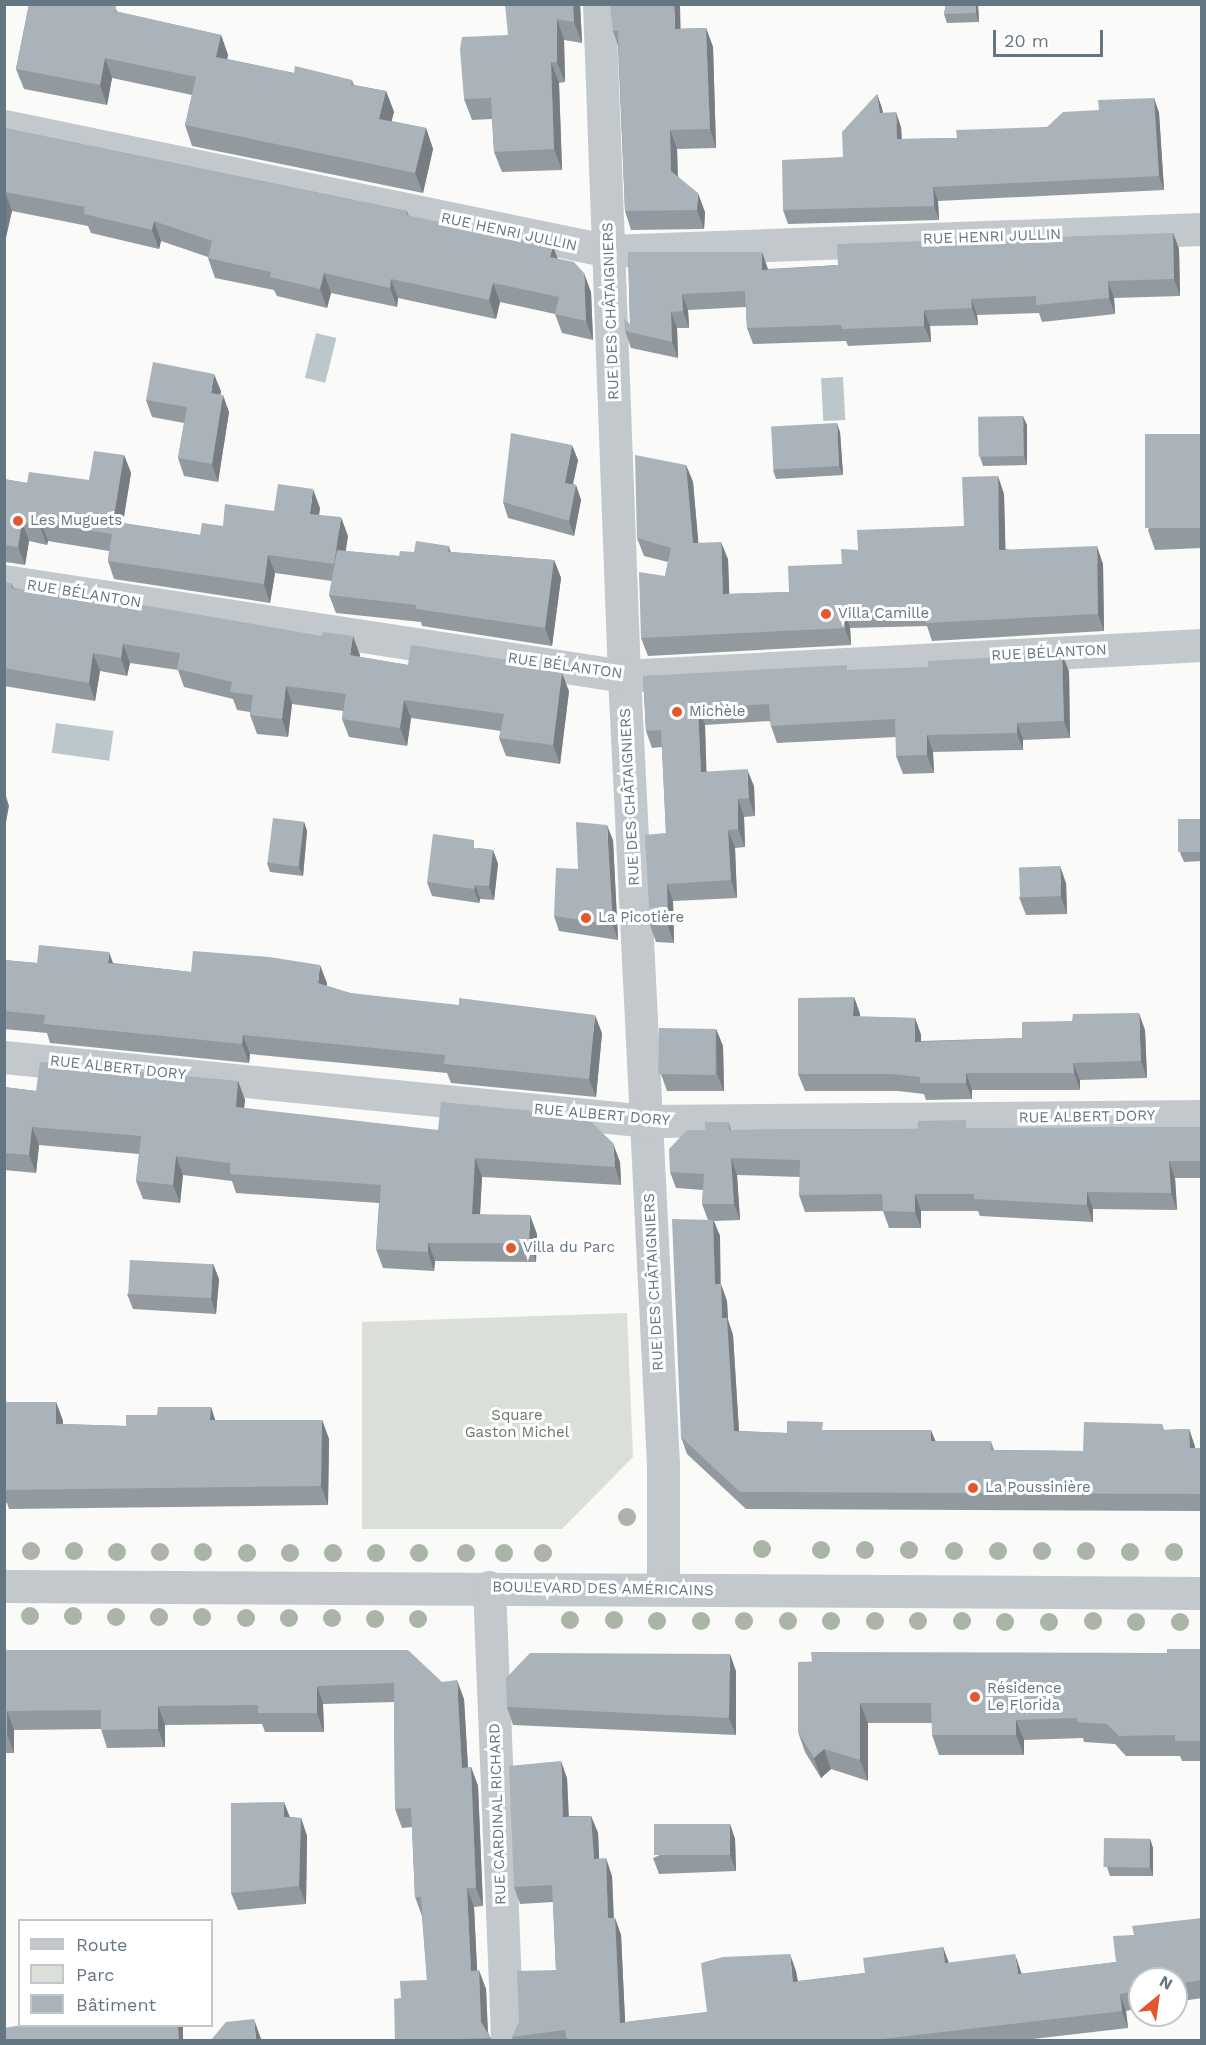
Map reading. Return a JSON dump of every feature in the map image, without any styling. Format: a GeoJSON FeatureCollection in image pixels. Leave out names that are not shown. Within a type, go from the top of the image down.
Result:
{"type":"FeatureCollection","features":[{"type":"Feature","properties":{"kind":"street","name":"RUE DES CHÂTAIGNIERS"},"geometry":{"type":"LineString","coordinates":[[599,4],[624,676],[663,1465],[663,1589]]}},
{"type":"Feature","properties":{"kind":"street","name":"RUE HENRI JULLIN"},"geometry":{"type":"LineString","coordinates":[[4,126],[609,251],[1202,229]]}},
{"type":"Feature","properties":{"kind":"street","name":"RUE BÉLANTON"},"geometry":{"type":"LineString","coordinates":[[4,582],[624,676],[1202,645]]}},
{"type":"Feature","properties":{"kind":"street","name":"RUE ALBERT DORY"},"geometry":{"type":"LineString","coordinates":[[4,1057],[647,1121],[1202,1116]]}},
{"type":"Feature","properties":{"kind":"street","name":"BOULEVARD DES AMÉRICAINS"},"geometry":{"type":"LineString","coordinates":[[4,1586],[489,1587],[1202,1593]]}},
{"type":"Feature","properties":{"kind":"street","name":"RUE CARDINAL RICHARD"},"geometry":{"type":"LineString","coordinates":[[489,1587],[507,2040]]}},
{"type":"Feature","properties":{"kind":"green space","name":"Square Gaston Michel"},"geometry":{"type":"Polygon","coordinates":[[[627,1313],[633,1457],[562,1529],[362,1529],[362,1322],[627,1313]]]}},
{"type":"Feature","properties":{"kind":"shaded area"},"geometry":{"type":"Polygon","coordinates":[[[316,333],[336,338],[325,383],[305,378],[316,333]]]}},
{"type":"Feature","properties":{"kind":"shaded area"},"geometry":{"type":"Polygon","coordinates":[[[843,377],[845,420],[823,421],[821,378],[843,377]]]}},
{"type":"Feature","properties":{"kind":"shaded area"},"geometry":{"type":"Polygon","coordinates":[[[56,723],[113,731],[109,761],[52,753],[56,723]]]}},
{"type":"Feature","properties":{"kind":"building"},"geometry":{"type":"Polygon","coordinates":[[[29,4],[108,4],[116,6],[115,11],[221,35],[216,57],[294,73],[295,66],[352,80],[351,85],[386,91],[379,119],[426,128],[415,173],[185,125],[196,77],[105,58],[100,85],[16,69],[29,4]]]}},
{"type":"Feature","properties":{"kind":"building"},"geometry":{"type":"Polygon","coordinates":[[[505,4],[573,4],[574,22],[557,19],[557,62],[551,62],[554,149],[494,152],[491,98],[464,99],[460,49],[462,37],[508,35],[505,4]]]}},
{"type":"Feature","properties":{"kind":"building"},"geometry":{"type":"Polygon","coordinates":[[[610,4],[674,4],[675,29],[706,28],[710,129],[670,130],[671,171],[698,193],[697,210],[625,211],[618,31],[613,31],[610,4]]]}},
{"type":"Feature","properties":{"kind":"building"},"geometry":{"type":"Polygon","coordinates":[[[946,4],[976,4],[976,13],[944,14],[946,4]]]}},
{"type":"Feature","properties":{"kind":"building"},"geometry":{"type":"Polygon","coordinates":[[[877,94],[880,113],[896,112],[897,139],[957,138],[956,130],[1047,127],[1063,112],[1099,110],[1098,100],[1154,98],[1159,176],[933,187],[934,206],[783,210],[782,160],[843,157],[842,132],[877,94]]]}},
{"type":"Feature","properties":{"kind":"building"},"geometry":{"type":"Polygon","coordinates":[[[4,128],[407,211],[406,215],[553,246],[550,257],[574,262],[584,273],[586,321],[555,314],[559,297],[493,283],[489,300],[391,279],[390,288],[324,273],[320,289],[270,277],[271,272],[208,258],[212,241],[154,221],[152,230],[84,214],[85,207],[5,192],[4,195],[4,128]]]}},
{"type":"Feature","properties":{"kind":"building"},"geometry":{"type":"Polygon","coordinates":[[[1173,233],[1174,279],[1108,281],[1109,298],[1036,305],[1036,296],[971,299],[972,308],[924,310],[924,326],[842,329],[841,325],[747,328],[745,291],[682,294],[683,311],[671,312],[672,342],[625,331],[624,318],[630,324],[628,252],[762,252],[762,270],[838,265],[837,244],[1173,233]]]}},
{"type":"Feature","properties":{"kind":"building"},"geometry":{"type":"Polygon","coordinates":[[[153,362],[214,374],[211,393],[223,395],[212,464],[178,458],[187,407],[146,400],[153,362]]]}},
{"type":"Feature","properties":{"kind":"building"},"geometry":{"type":"Polygon","coordinates":[[[1023,416],[1024,456],[979,457],[978,417],[1023,416]]]}},
{"type":"Feature","properties":{"kind":"building"},"geometry":{"type":"Polygon","coordinates":[[[837,423],[839,466],[773,469],[771,426],[837,423]]]}},
{"type":"Feature","properties":{"kind":"building"},"geometry":{"type":"Polygon","coordinates":[[[511,433],[572,445],[565,483],[576,485],[569,521],[503,502],[511,433]]]}},
{"type":"Feature","properties":{"kind":"building"},"geometry":{"type":"Polygon","coordinates":[[[1145,434],[1202,434],[1202,528],[1145,528],[1145,434]]]}},
{"type":"Feature","properties":{"kind":"building"},"geometry":{"type":"Polygon","coordinates":[[[94,451],[124,455],[113,522],[200,535],[202,523],[223,526],[225,504],[274,511],[278,484],[313,489],[310,514],[341,517],[334,564],[268,555],[264,584],[108,561],[112,534],[41,523],[40,526],[22,522],[18,547],[4,545],[4,479],[27,483],[29,472],[89,480],[94,451]]]}},
{"type":"Feature","properties":{"kind":"building"},"geometry":{"type":"Polygon","coordinates":[[[635,455],[686,465],[693,543],[721,542],[723,594],[789,592],[788,566],[842,564],[841,549],[858,550],[857,530],[964,526],[962,477],[998,476],[999,550],[1097,546],[1098,614],[926,623],[925,608],[844,611],[845,628],[641,638],[639,572],[665,576],[671,548],[637,538],[635,455]]]}},
{"type":"Feature","properties":{"kind":"building"},"geometry":{"type":"Polygon","coordinates":[[[416,541],[449,546],[448,552],[554,560],[545,628],[416,609],[416,605],[329,595],[337,550],[399,556],[400,551],[414,552],[416,541]]]}},
{"type":"Feature","properties":{"kind":"building"},"geometry":{"type":"Polygon","coordinates":[[[4,582],[12,584],[11,588],[102,601],[102,598],[322,636],[323,632],[353,636],[350,655],[408,665],[411,645],[540,665],[540,668],[562,673],[553,745],[499,738],[504,714],[404,700],[400,728],[342,719],[346,694],[286,686],[282,719],[250,715],[253,695],[230,692],[232,682],[177,669],[180,653],[123,644],[121,658],[93,653],[89,683],[4,668],[4,582]]]}},
{"type":"Feature","properties":{"kind":"building"},"geometry":{"type":"Polygon","coordinates":[[[1062,654],[1064,721],[1017,723],[1017,733],[927,735],[927,755],[896,756],[895,719],[771,726],[769,704],[698,708],[701,772],[747,769],[749,798],[738,799],[738,829],[728,830],[731,880],[667,884],[668,926],[650,925],[645,835],[666,833],[661,730],[646,731],[643,676],[847,665],[847,670],[928,667],[928,661],[1062,654]]]}},
{"type":"Feature","properties":{"kind":"building"},"geometry":{"type":"Polygon","coordinates":[[[273,818],[304,822],[298,866],[268,863],[273,818]]]}},
{"type":"Feature","properties":{"kind":"building"},"geometry":{"type":"Polygon","coordinates":[[[1178,819],[1202,819],[1202,852],[1178,852],[1178,819]]]}},
{"type":"Feature","properties":{"kind":"building"},"geometry":{"type":"Polygon","coordinates":[[[576,822],[607,825],[613,925],[554,916],[556,868],[578,869],[576,822]]]}},
{"type":"Feature","properties":{"kind":"building"},"geometry":{"type":"Polygon","coordinates":[[[433,834],[474,840],[474,848],[493,850],[489,886],[475,885],[474,889],[427,882],[433,834]]]}},
{"type":"Feature","properties":{"kind":"building"},"geometry":{"type":"Polygon","coordinates":[[[1060,866],[1061,896],[1020,897],[1019,867],[1060,866]]]}},
{"type":"Feature","properties":{"kind":"building"},"geometry":{"type":"Polygon","coordinates":[[[39,945],[109,952],[108,963],[191,972],[193,951],[269,957],[320,965],[318,983],[350,993],[459,1005],[459,998],[595,1015],[589,1079],[444,1064],[445,1055],[243,1035],[242,1044],[44,1024],[45,1015],[4,1011],[4,960],[37,963],[39,945]]]}},
{"type":"Feature","properties":{"kind":"building"},"geometry":{"type":"Polygon","coordinates":[[[854,997],[853,1016],[915,1018],[915,1042],[1022,1038],[1022,1022],[1072,1021],[1073,1014],[1139,1013],[1141,1061],[1073,1063],[1074,1073],[966,1073],[966,1083],[920,1083],[920,1077],[892,1074],[798,1074],[798,998],[854,997]]]}},
{"type":"Feature","properties":{"kind":"building"},"geometry":{"type":"Polygon","coordinates":[[[659,1028],[716,1029],[715,1075],[658,1074],[659,1028]]]}},
{"type":"Feature","properties":{"kind":"building"},"geometry":{"type":"Polygon","coordinates":[[[40,1062],[238,1081],[236,1107],[438,1130],[441,1102],[585,1116],[613,1143],[615,1167],[475,1158],[472,1214],[530,1215],[529,1243],[428,1243],[428,1252],[376,1249],[381,1185],[230,1174],[230,1163],[176,1156],[173,1185],[136,1181],[141,1136],[32,1127],[29,1155],[4,1153],[4,1087],[36,1091],[40,1062]]]}},
{"type":"Feature","properties":{"kind":"building"},"geometry":{"type":"Polygon","coordinates":[[[966,1120],[966,1128],[1202,1127],[1202,1161],[1169,1161],[1171,1193],[1087,1192],[1087,1205],[974,1199],[974,1194],[915,1194],[915,1212],[883,1211],[882,1194],[799,1195],[800,1160],[731,1158],[734,1204],[702,1204],[704,1174],[670,1172],[669,1149],[687,1130],[705,1130],[705,1122],[729,1122],[729,1130],[918,1129],[918,1121],[966,1120]]]}},
{"type":"Feature","properties":{"kind":"building"},"geometry":{"type":"Polygon","coordinates":[[[672,1219],[713,1220],[715,1284],[721,1284],[722,1318],[727,1318],[734,1431],[787,1433],[787,1421],[823,1422],[822,1430],[931,1430],[931,1441],[991,1441],[991,1450],[1083,1451],[1084,1422],[1162,1424],[1163,1430],[1189,1429],[1190,1448],[1202,1448],[1202,1494],[740,1492],[681,1437],[672,1219]]]}},
{"type":"Feature","properties":{"kind":"building"},"geometry":{"type":"Polygon","coordinates":[[[130,1260],[213,1264],[211,1298],[128,1294],[130,1260]]]}},
{"type":"Feature","properties":{"kind":"building"},"geometry":{"type":"Polygon","coordinates":[[[4,1402],[56,1402],[56,1424],[126,1426],[126,1415],[157,1415],[158,1407],[211,1407],[210,1420],[322,1420],[321,1486],[4,1490],[4,1402]]]}},
{"type":"Feature","properties":{"kind":"building"},"geometry":{"type":"Polygon","coordinates":[[[1167,1649],[1202,1649],[1202,1741],[1175,1741],[1175,1735],[1119,1736],[1107,1724],[1077,1722],[1077,1718],[1016,1720],[1016,1735],[932,1735],[931,1703],[860,1703],[860,1760],[824,1749],[814,1758],[798,1732],[798,1662],[812,1662],[811,1652],[1167,1653],[1167,1649]]]}},
{"type":"Feature","properties":{"kind":"building"},"geometry":{"type":"Polygon","coordinates":[[[4,1650],[408,1650],[442,1682],[457,1680],[462,1768],[471,1767],[476,1888],[467,1888],[471,1971],[479,1970],[481,2022],[491,2038],[395,2040],[394,1999],[401,1998],[400,1981],[427,1980],[421,1897],[415,1897],[411,1808],[395,1809],[394,1683],[317,1686],[317,1713],[258,1713],[258,1705],[158,1706],[158,1729],[101,1730],[101,1710],[7,1711],[7,1734],[4,1734],[4,1650]]]}},
{"type":"Feature","properties":{"kind":"building"},"geometry":{"type":"Polygon","coordinates":[[[530,1653],[730,1654],[729,1718],[507,1707],[506,1678],[530,1653]]]}},
{"type":"Feature","properties":{"kind":"building"},"geometry":{"type":"Polygon","coordinates":[[[561,1761],[563,1817],[591,1816],[594,1859],[606,1858],[608,1918],[615,1918],[620,2023],[707,2012],[701,1963],[723,1957],[790,1954],[793,1982],[865,1973],[863,1958],[943,1947],[945,1963],[1015,1954],[1018,1974],[1116,1962],[1113,1936],[1134,1935],[1132,1926],[1202,1918],[1202,1980],[1188,1982],[1188,1967],[1128,1967],[1128,1992],[1120,1994],[1122,2011],[874,2040],[567,2040],[565,2030],[512,2037],[519,2022],[517,1971],[556,1970],[552,1885],[514,1887],[509,1766],[561,1761]]]}},
{"type":"Feature","properties":{"kind":"building"},"geometry":{"type":"Polygon","coordinates":[[[284,1802],[284,1817],[301,1818],[299,1886],[231,1893],[231,1803],[284,1802]]]}},
{"type":"Feature","properties":{"kind":"building"},"geometry":{"type":"Polygon","coordinates":[[[654,1824],[730,1824],[730,1855],[654,1855],[654,1824]]]}},
{"type":"Feature","properties":{"kind":"building"},"geometry":{"type":"Polygon","coordinates":[[[1104,1838],[1150,1839],[1149,1868],[1103,1867],[1104,1838]]]}},
{"type":"Feature","properties":{"kind":"building"},"geometry":{"type":"Polygon","coordinates":[[[254,2019],[256,2040],[211,2040],[226,2022],[254,2019]]]}},
{"type":"Feature","properties":{"kind":"building"},"geometry":{"type":"Polygon","coordinates":[[[18,2026],[178,2027],[179,2040],[4,2040],[4,2028],[18,2026]]]}},
{"type":"Feature","properties":{"kind":"place","name":"Les Muguets"},"geometry":{"type":"Point","coordinates":[18,521]}},
{"type":"Feature","properties":{"kind":"place","name":"Villa Camille"},"geometry":{"type":"Point","coordinates":[826,614]}},
{"type":"Feature","properties":{"kind":"place","name":"Michèle"},"geometry":{"type":"Point","coordinates":[677,712]}},
{"type":"Feature","properties":{"kind":"place","name":"La Picotière"},"geometry":{"type":"Point","coordinates":[586,918]}},
{"type":"Feature","properties":{"kind":"place","name":"Villa du Parc"},"geometry":{"type":"Point","coordinates":[511,1248]}},
{"type":"Feature","properties":{"kind":"place","name":"La Poussinière"},"geometry":{"type":"Point","coordinates":[973,1488]}},
{"type":"Feature","properties":{"kind":"place","name":"Résidence Le Florida"},"geometry":{"type":"Point","coordinates":[975,1697]}}]}
